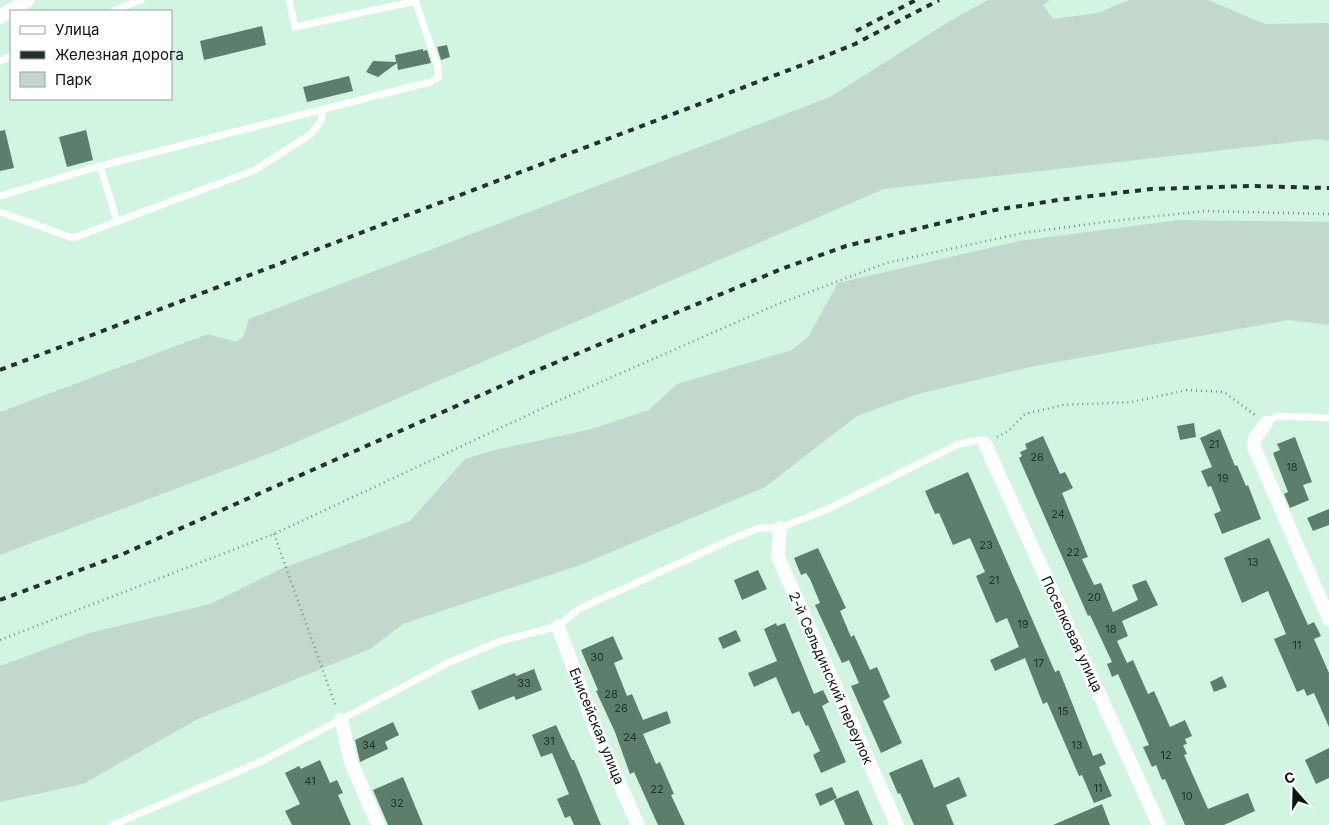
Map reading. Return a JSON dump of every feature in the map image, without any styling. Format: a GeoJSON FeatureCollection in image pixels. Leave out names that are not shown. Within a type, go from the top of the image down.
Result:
{"type":"FeatureCollection","features":[{"type":"Feature","properties":{"kind":"street"},"geometry":{"type":"LineString","coordinates":[[12,10],[28,0]]}},
{"type":"Feature","properties":{"kind":"street"},"geometry":{"type":"LineString","coordinates":[[1266,423],[1254,440],[1254,447],[1329,620]]}},
{"type":"Feature","properties":{"kind":"street","name":"Поселковая улица"},"geometry":{"type":"LineString","coordinates":[[985,444],[1159,825]]}},
{"type":"Feature","properties":{"kind":"street","name":"2-й Сельдинский переулок"},"geometry":{"type":"LineString","coordinates":[[780,528],[778,557],[897,825]]}},
{"type":"Feature","properties":{"kind":"street","name":"Енисейская улица"},"geometry":{"type":"LineString","coordinates":[[558,626],[597,732],[638,825]]}},
{"type":"Feature","properties":{"kind":"street"},"geometry":{"type":"LineString","coordinates":[[341,720],[351,762],[378,825]]}},
{"type":"Feature","properties":{"kind":"lane"},"geometry":{"type":"LineString","coordinates":[[116,10],[141,0]]}},
{"type":"Feature","properties":{"kind":"lane"},"geometry":{"type":"LineString","coordinates":[[0,196],[100,166],[430,82],[439,77],[437,64],[416,0],[295,27],[289,0]]}},
{"type":"Feature","properties":{"kind":"lane"},"geometry":{"type":"LineString","coordinates":[[0,212],[73,238],[255,170],[311,134],[322,121],[323,109]]}},
{"type":"Feature","properties":{"kind":"lane"},"geometry":{"type":"LineString","coordinates":[[100,166],[117,221]]}},
{"type":"Feature","properties":{"kind":"lane"},"geometry":{"type":"LineString","coordinates":[[1266,423],[1277,416],[1329,418]]}},
{"type":"Feature","properties":{"kind":"lane"},"geometry":{"type":"LineString","coordinates":[[113,825],[262,761],[450,662],[501,641],[558,626],[579,609],[732,539],[758,528],[780,528],[830,508],[959,444],[979,440],[985,444]]}},
{"type":"Feature","properties":{"kind":"path"},"geometry":{"type":"LineString","coordinates":[[0,640],[274,534],[569,396],[778,304],[886,263],[1023,233],[1112,220],[1206,211],[1329,214]]}},
{"type":"Feature","properties":{"kind":"path"},"geometry":{"type":"LineString","coordinates":[[985,444],[1008,431],[1025,414],[1063,405],[1132,402],[1186,390],[1224,392],[1266,423]]}},
{"type":"Feature","properties":{"kind":"path"},"geometry":{"type":"LineString","coordinates":[[274,534],[341,720]]}},
{"type":"Feature","properties":{"kind":"green space"},"geometry":{"type":"Polygon","coordinates":[[[988,0],[1050,0],[1043,5],[1053,19],[1098,13],[1129,0],[1208,0],[1265,24],[1329,23],[1329,141],[1319,139],[884,189],[271,453],[0,555],[0,412],[208,334],[236,342],[243,337],[249,319],[830,97],[950,21],[988,0]]]}},
{"type":"Feature","properties":{"kind":"green space"},"geometry":{"type":"Polygon","coordinates":[[[1179,220],[1329,222],[1329,325],[1289,320],[1035,366],[918,394],[857,416],[765,487],[583,564],[403,624],[370,649],[198,719],[83,784],[0,802],[0,666],[89,633],[210,604],[283,568],[410,521],[465,459],[491,451],[592,429],[649,410],[677,384],[792,350],[808,337],[838,283],[1019,241],[1179,220]]]}},
{"type":"Feature","properties":{"kind":"building"},"geometry":{"type":"Polygon","coordinates":[[[262,26],[266,45],[204,60],[200,41],[262,26]]]}},
{"type":"Feature","properties":{"kind":"building"},"geometry":{"type":"Polygon","coordinates":[[[447,45],[450,57],[441,60],[437,47],[447,45]]]}},
{"type":"Feature","properties":{"kind":"building"},"geometry":{"type":"Polygon","coordinates":[[[423,49],[423,51],[427,50],[431,63],[398,70],[397,63],[378,77],[366,72],[373,61],[396,62],[395,55],[423,49]]]}},
{"type":"Feature","properties":{"kind":"building"},"geometry":{"type":"Polygon","coordinates":[[[349,76],[353,91],[307,102],[303,87],[349,76]]]}},
{"type":"Feature","properties":{"kind":"building"},"geometry":{"type":"Polygon","coordinates":[[[5,130],[14,168],[0,171],[0,131],[5,130]]]}},
{"type":"Feature","properties":{"kind":"building"},"geometry":{"type":"Polygon","coordinates":[[[86,130],[93,160],[67,167],[59,137],[86,130]]]}},
{"type":"Feature","properties":{"kind":"building"},"geometry":{"type":"Polygon","coordinates":[[[1194,423],[1196,437],[1180,440],[1177,426],[1194,423]]]}},
{"type":"Feature","properties":{"kind":"building"},"geometry":{"type":"Polygon","coordinates":[[[1220,429],[1235,466],[1237,465],[1246,486],[1248,485],[1261,519],[1222,534],[1214,514],[1221,511],[1211,486],[1208,487],[1201,471],[1212,467],[1200,438],[1220,429]]]}},
{"type":"Feature","properties":{"kind":"building"},"geometry":{"type":"Polygon","coordinates":[[[1043,436],[1060,474],[1065,472],[1073,488],[1062,493],[1088,557],[1082,559],[1094,585],[1101,583],[1113,612],[1138,600],[1132,585],[1146,580],[1158,605],[1122,621],[1128,636],[1117,641],[1127,663],[1133,660],[1148,694],[1154,691],[1170,727],[1185,720],[1192,736],[1185,739],[1187,744],[1183,745],[1187,754],[1184,755],[1208,809],[1248,793],[1255,811],[1224,825],[1185,825],[1165,779],[1162,780],[1156,765],[1152,767],[1143,747],[1149,745],[1118,674],[1112,677],[1107,664],[1112,662],[1090,615],[1088,616],[1019,458],[1022,456],[1020,452],[1027,449],[1025,444],[1043,436]]]}},
{"type":"Feature","properties":{"kind":"building"},"geometry":{"type":"Polygon","coordinates":[[[1295,437],[1312,482],[1303,485],[1309,500],[1290,508],[1284,494],[1288,492],[1273,453],[1280,450],[1277,444],[1295,437]]]}},
{"type":"Feature","properties":{"kind":"building"},"geometry":{"type":"Polygon","coordinates":[[[968,472],[1055,672],[1059,670],[1093,756],[1101,753],[1106,764],[1099,767],[1112,796],[1094,803],[1082,775],[1079,776],[1047,702],[1043,704],[1025,658],[995,671],[990,660],[1019,647],[1007,618],[996,623],[976,576],[985,572],[970,538],[953,545],[939,513],[935,514],[925,491],[968,472]]]}},
{"type":"Feature","properties":{"kind":"building"},"geometry":{"type":"Polygon","coordinates":[[[1329,509],[1329,525],[1313,531],[1307,518],[1329,509]]]}},
{"type":"Feature","properties":{"kind":"building"},"geometry":{"type":"Polygon","coordinates":[[[1269,538],[1308,625],[1314,622],[1321,636],[1314,639],[1329,673],[1329,727],[1314,693],[1307,696],[1304,689],[1297,692],[1274,639],[1286,634],[1268,591],[1242,603],[1224,558],[1269,538]]]}},
{"type":"Feature","properties":{"kind":"building"},"geometry":{"type":"Polygon","coordinates":[[[818,548],[846,608],[840,611],[851,637],[854,635],[870,670],[877,667],[890,697],[883,701],[902,743],[881,753],[851,686],[859,683],[849,660],[842,663],[815,605],[820,603],[810,579],[806,573],[801,575],[794,558],[818,548]]]}},
{"type":"Feature","properties":{"kind":"building"},"geometry":{"type":"Polygon","coordinates":[[[758,570],[767,589],[742,600],[734,580],[758,570]]]}},
{"type":"Feature","properties":{"kind":"building"},"geometry":{"type":"Polygon","coordinates":[[[776,623],[777,626],[785,623],[814,694],[823,690],[829,702],[822,706],[846,762],[821,773],[813,755],[820,751],[808,725],[806,726],[799,711],[792,714],[776,677],[754,687],[748,673],[777,661],[764,629],[776,623]]]}},
{"type":"Feature","properties":{"kind":"building"},"geometry":{"type":"Polygon","coordinates":[[[736,630],[741,641],[723,649],[718,638],[736,630]]]}},
{"type":"Feature","properties":{"kind":"building"},"geometry":{"type":"Polygon","coordinates":[[[613,636],[623,659],[614,663],[627,696],[632,694],[643,720],[667,711],[671,723],[643,734],[656,764],[660,762],[674,794],[671,795],[685,825],[658,825],[634,772],[630,774],[615,732],[596,691],[598,690],[581,650],[613,636]]]}},
{"type":"Feature","properties":{"kind":"building"},"geometry":{"type":"Polygon","coordinates":[[[534,669],[542,690],[516,700],[514,696],[479,710],[471,691],[515,673],[516,676],[534,669]]]}},
{"type":"Feature","properties":{"kind":"building"},"geometry":{"type":"Polygon","coordinates":[[[1222,676],[1227,687],[1214,692],[1210,682],[1222,676]]]}},
{"type":"Feature","properties":{"kind":"building"},"geometry":{"type":"Polygon","coordinates":[[[393,722],[399,735],[385,742],[388,749],[360,762],[355,740],[393,722]]]}},
{"type":"Feature","properties":{"kind":"building"},"geometry":{"type":"Polygon","coordinates":[[[556,725],[572,760],[574,760],[601,825],[574,825],[570,816],[565,818],[557,799],[569,794],[552,753],[541,757],[532,735],[556,725]]]}},
{"type":"Feature","properties":{"kind":"building"},"geometry":{"type":"Polygon","coordinates":[[[1329,748],[1329,778],[1316,784],[1305,760],[1329,748]]]}},
{"type":"Feature","properties":{"kind":"building"},"geometry":{"type":"Polygon","coordinates":[[[922,759],[934,788],[959,777],[967,796],[946,805],[954,825],[914,825],[900,793],[898,794],[889,773],[922,759]]]}},
{"type":"Feature","properties":{"kind":"building"},"geometry":{"type":"Polygon","coordinates":[[[320,760],[330,783],[337,780],[343,793],[338,795],[351,825],[292,825],[285,811],[300,804],[285,773],[299,766],[301,769],[320,760]]]}},
{"type":"Feature","properties":{"kind":"building"},"geometry":{"type":"Polygon","coordinates":[[[403,777],[423,825],[388,825],[373,790],[403,777]]]}},
{"type":"Feature","properties":{"kind":"building"},"geometry":{"type":"Polygon","coordinates":[[[832,787],[837,798],[820,806],[815,794],[832,787]]]}},
{"type":"Feature","properties":{"kind":"building"},"geometry":{"type":"Polygon","coordinates":[[[858,790],[873,825],[845,825],[834,800],[858,790]]]}},
{"type":"Feature","properties":{"kind":"building"},"geometry":{"type":"Polygon","coordinates":[[[1102,804],[1110,825],[1053,825],[1102,804]]]}},
{"type":"Feature","properties":{"kind":"railway"},"geometry":{"type":"LineString","coordinates":[[856,31],[916,0]]}},
{"type":"Feature","properties":{"kind":"railway"},"geometry":{"type":"LineString","coordinates":[[0,370],[810,62],[855,44],[939,0]]}},
{"type":"Feature","properties":{"kind":"railway"},"geometry":{"type":"LineString","coordinates":[[0,600],[123,554],[533,372],[784,268],[846,246],[995,210],[1058,200],[1151,189],[1250,186],[1329,188]]}}]}
